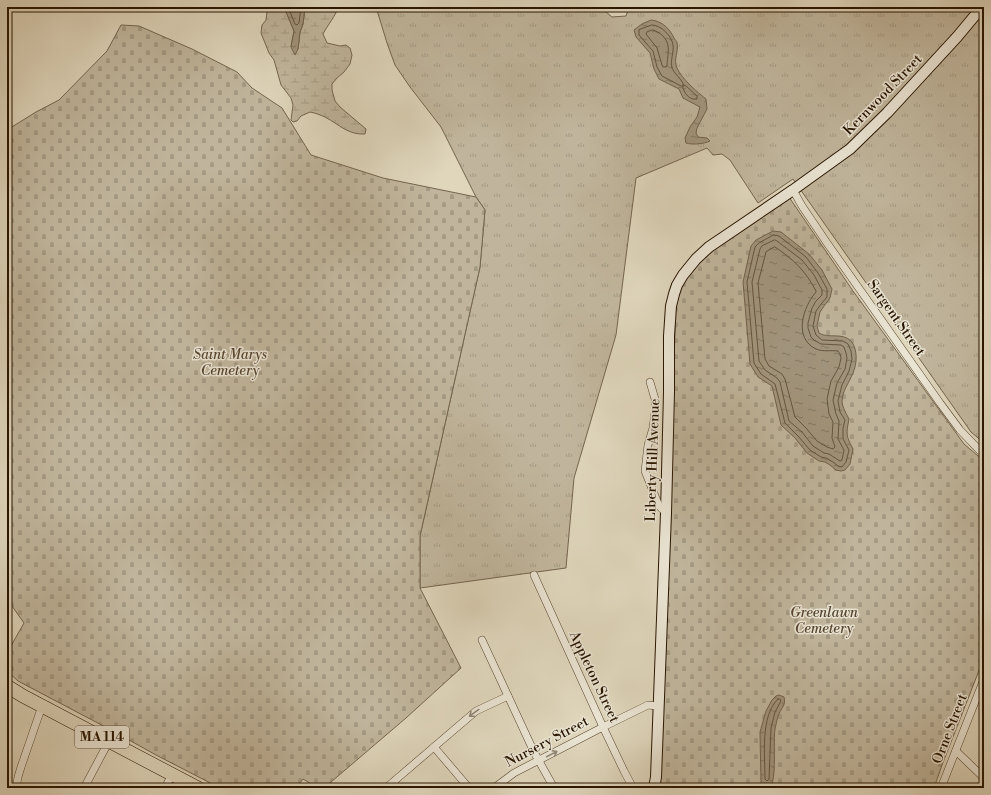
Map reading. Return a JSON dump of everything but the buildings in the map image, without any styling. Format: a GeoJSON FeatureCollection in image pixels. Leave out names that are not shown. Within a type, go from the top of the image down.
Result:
{"type":"FeatureCollection","features":[{"type":"Feature","properties":{"kind":"highway","name":"MA 114"},"geometry":{"type":"LineString","coordinates":[[7,686],[23,696],[198,788]]}},
{"type":"Feature","properties":{"kind":"main road","name":"Kernwood Street"},"geometry":{"type":"LineString","coordinates":[[793,190],[856,144],[887,113],[957,37],[982,7]]}},
{"type":"Feature","properties":{"kind":"main road","name":"Liberty Hill Avenue"},"geometry":{"type":"LineString","coordinates":[[654,788],[656,778],[666,513],[669,336],[671,306],[675,290],[683,275],[704,251],[793,190]]}},
{"type":"Feature","properties":{"kind":"street","name":"Sargent Street"},"geometry":{"type":"LineString","coordinates":[[793,190],[826,243],[948,414],[960,430],[984,455]]}},
{"type":"Feature","properties":{"kind":"street"},"geometry":{"type":"LineString","coordinates":[[650,382],[655,399],[655,412],[653,428],[648,445],[645,471],[659,506],[666,513]]}},
{"type":"Feature","properties":{"kind":"street","name":"Appleton Street"},"geometry":{"type":"LineString","coordinates":[[534,575],[603,727],[633,788]]}},
{"type":"Feature","properties":{"kind":"street"},"geometry":{"type":"LineString","coordinates":[[482,640],[518,719],[554,788]]}},
{"type":"Feature","properties":{"kind":"street","name":"Orne Street"},"geometry":{"type":"LineString","coordinates":[[941,788],[984,679]]}},
{"type":"Feature","properties":{"kind":"street"},"geometry":{"type":"LineString","coordinates":[[386,788],[476,711],[508,696]]}},
{"type":"Feature","properties":{"kind":"street","name":"Nursery Street"},"geometry":{"type":"LineString","coordinates":[[494,788],[514,773],[603,727],[648,705],[658,706]]}},
{"type":"Feature","properties":{"kind":"street"},"geometry":{"type":"LineString","coordinates":[[16,788],[21,767],[42,706]]}},
{"type":"Feature","properties":{"kind":"street"},"geometry":{"type":"LineString","coordinates":[[84,788],[109,741]]}},
{"type":"Feature","properties":{"kind":"street"},"geometry":{"type":"LineString","coordinates":[[434,747],[469,788]]}},
{"type":"Feature","properties":{"kind":"street"},"geometry":{"type":"LineString","coordinates":[[956,750],[984,778]]}},
{"type":"Feature","properties":{"kind":"street"},"geometry":{"type":"LineString","coordinates":[[165,788],[172,774]]}},
{"type":"Feature","properties":{"kind":"green space"},"geometry":{"type":"Polygon","coordinates":[[[266,7],[284,7],[294,31],[291,47],[298,49],[305,7],[338,7],[323,34],[327,43],[340,46],[346,45],[350,48],[352,55],[350,64],[332,84],[332,90],[335,101],[366,129],[365,134],[354,133],[344,129],[316,113],[310,112],[301,116],[297,121],[293,122],[291,120],[293,105],[291,98],[281,85],[274,60],[269,53],[261,33],[262,25],[266,20],[266,7]]]}},
{"type":"Feature","properties":{"kind":"green space"},"geometry":{"type":"Polygon","coordinates":[[[376,7],[600,7],[612,17],[626,16],[629,7],[984,7],[984,443],[971,432],[793,179],[758,203],[730,160],[722,154],[713,155],[707,148],[636,178],[616,335],[574,478],[566,568],[420,588],[420,536],[480,267],[485,210],[476,197],[441,127],[395,65],[376,7]]]}},
{"type":"Feature","properties":{"kind":"green space","name":"Saint Marys Cemetery"},"geometry":{"type":"Polygon","coordinates":[[[121,25],[139,26],[192,49],[237,72],[252,88],[282,108],[311,155],[383,178],[476,197],[485,210],[480,267],[420,536],[420,588],[461,668],[406,718],[324,788],[318,788],[303,779],[296,788],[220,788],[18,681],[7,671],[7,653],[24,623],[7,599],[7,130],[59,100],[107,51],[121,25]]]}},
{"type":"Feature","properties":{"kind":"green space","name":"Greenlawn Cemetery"},"geometry":{"type":"Polygon","coordinates":[[[789,197],[853,291],[964,444],[984,461],[984,662],[980,668],[934,788],[659,788],[676,305],[684,278],[702,258],[789,197]]]}},
{"type":"Feature","properties":{"kind":"water"},"geometry":{"type":"Polygon","coordinates":[[[284,7],[305,7],[298,49],[295,55],[291,47],[294,31],[284,7]]]}},
{"type":"Feature","properties":{"kind":"water"},"geometry":{"type":"Polygon","coordinates":[[[651,20],[665,26],[677,42],[676,65],[679,72],[694,89],[706,99],[707,109],[696,133],[698,137],[707,138],[710,141],[698,144],[686,143],[685,138],[697,117],[700,107],[683,98],[679,89],[659,79],[654,69],[650,53],[636,37],[634,30],[651,20]]]}},
{"type":"Feature","properties":{"kind":"water"},"geometry":{"type":"Polygon","coordinates":[[[773,231],[781,232],[809,254],[822,270],[832,289],[830,298],[820,312],[817,326],[819,333],[827,336],[847,338],[851,341],[855,348],[856,361],[854,369],[842,398],[843,407],[849,419],[847,432],[848,438],[853,449],[850,464],[845,470],[836,470],[825,462],[819,461],[807,453],[795,438],[781,425],[772,386],[758,377],[750,364],[743,282],[751,246],[756,240],[773,231]]]}},
{"type":"Feature","properties":{"kind":"water"},"geometry":{"type":"Polygon","coordinates":[[[779,695],[784,697],[784,702],[778,716],[774,735],[774,769],[772,783],[770,788],[762,788],[760,732],[766,711],[772,700],[779,695]]]}}]}
